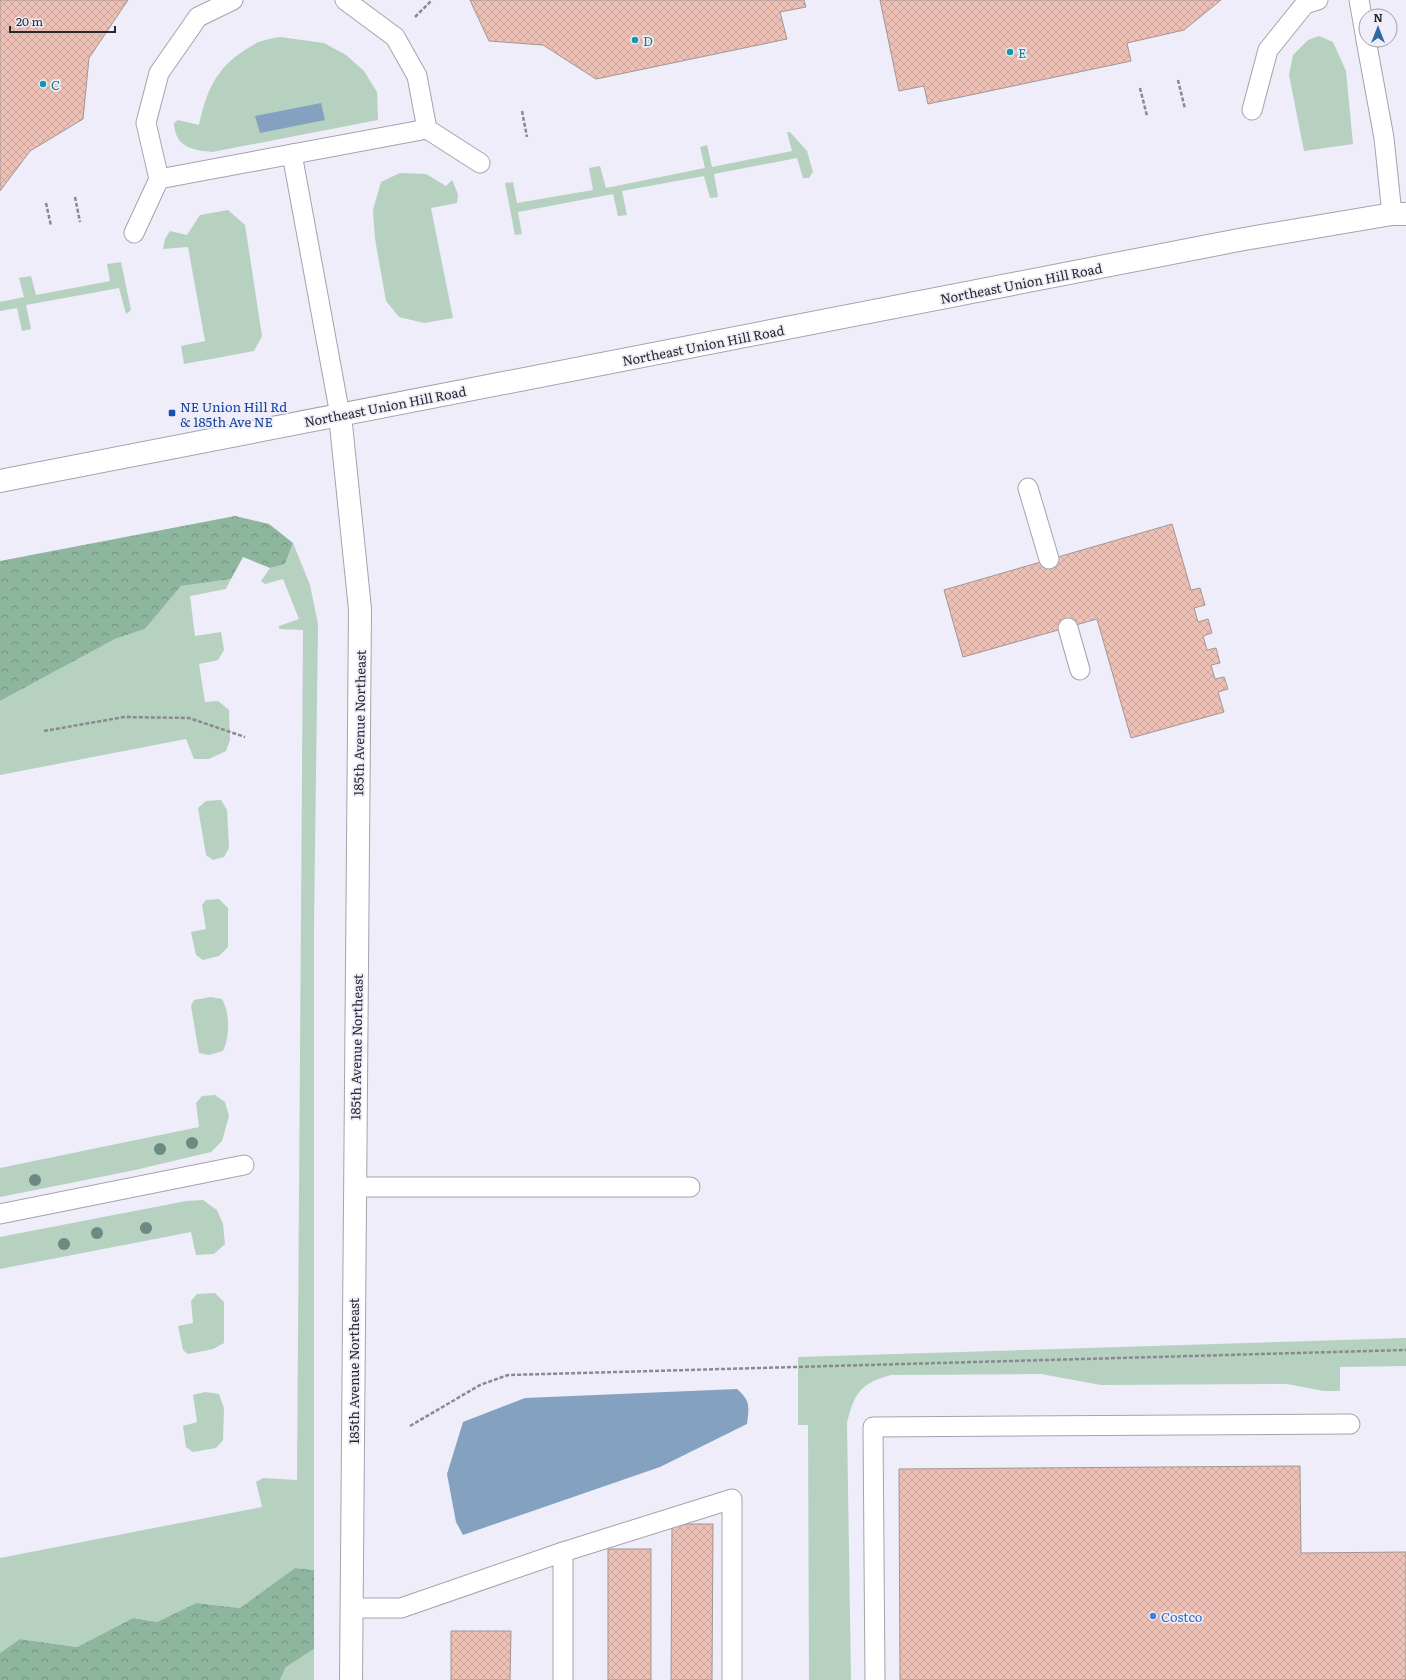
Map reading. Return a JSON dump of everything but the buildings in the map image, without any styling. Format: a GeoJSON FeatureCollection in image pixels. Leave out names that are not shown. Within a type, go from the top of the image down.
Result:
{"type":"FeatureCollection","features":[{"type":"Feature","properties":{"kind":"main road","name":"Northeast Union Hill Road"},"geometry":{"type":"LineString","coordinates":[[0,481],[1244,239],[1399,214]]}},
{"type":"Feature","properties":{"kind":"main road","name":"185th Avenue Northeast"},"geometry":{"type":"LineString","coordinates":[[340,415],[360,610],[351,1680]]}},
{"type":"Feature","properties":{"kind":"lane"},"geometry":{"type":"LineString","coordinates":[[134,233],[159,179],[146,123],[159,73],[198,17],[233,0]]}},
{"type":"Feature","properties":{"kind":"lane"},"geometry":{"type":"LineString","coordinates":[[345,0],[395,37],[417,76],[427,129]]}},
{"type":"Feature","properties":{"kind":"lane"},"geometry":{"type":"LineString","coordinates":[[1252,110],[1268,50],[1305,4],[1318,0]]}},
{"type":"Feature","properties":{"kind":"lane"},"geometry":{"type":"LineString","coordinates":[[1367,48],[1399,214]]}},
{"type":"Feature","properties":{"kind":"lane"},"geometry":{"type":"LineString","coordinates":[[159,179],[427,129],[480,163]]}},
{"type":"Feature","properties":{"kind":"lane"},"geometry":{"type":"LineString","coordinates":[[292,154],[340,415]]}},
{"type":"Feature","properties":{"kind":"lane"},"geometry":{"type":"LineString","coordinates":[[1028,488],[1048,559]]}},
{"type":"Feature","properties":{"kind":"lane"},"geometry":{"type":"LineString","coordinates":[[1068,628],[1080,670]]}},
{"type":"Feature","properties":{"kind":"lane"},"geometry":{"type":"LineString","coordinates":[[0,1214],[244,1165]]}},
{"type":"Feature","properties":{"kind":"lane"},"geometry":{"type":"LineString","coordinates":[[355,1187],[690,1187]]}},
{"type":"Feature","properties":{"kind":"lane"},"geometry":{"type":"LineString","coordinates":[[875,1680],[873,1427],[1350,1424]]}},
{"type":"Feature","properties":{"kind":"lane"},"geometry":{"type":"LineString","coordinates":[[351,1608],[402,1608],[563,1552],[732,1499],[732,1680]]}},
{"type":"Feature","properties":{"kind":"lane"},"geometry":{"type":"LineString","coordinates":[[563,1552],[563,1680]]}},
{"type":"Feature","properties":{"kind":"path"},"geometry":{"type":"LineString","coordinates":[[411,22],[432,0]]}},
{"type":"Feature","properties":{"kind":"path"},"geometry":{"type":"LineString","coordinates":[[1178,80],[1185,109]]}},
{"type":"Feature","properties":{"kind":"path"},"geometry":{"type":"LineString","coordinates":[[1140,88],[1147,116]]}},
{"type":"Feature","properties":{"kind":"path"},"geometry":{"type":"LineString","coordinates":[[522,111],[527,137]]}},
{"type":"Feature","properties":{"kind":"path"},"geometry":{"type":"LineString","coordinates":[[75,197],[80,222]]}},
{"type":"Feature","properties":{"kind":"path"},"geometry":{"type":"LineString","coordinates":[[46,203],[51,226]]}},
{"type":"Feature","properties":{"kind":"path"},"geometry":{"type":"LineString","coordinates":[[44,731],[124,717],[189,718],[245,737]]}},
{"type":"Feature","properties":{"kind":"path"},"geometry":{"type":"LineString","coordinates":[[410,1426],[480,1385],[508,1375],[1406,1350]]}},
{"type":"Feature","properties":{"kind":"green space"},"geometry":{"type":"Polygon","coordinates":[[[1319,36],[1333,42],[1346,71],[1353,144],[1304,151],[1289,75],[1293,55],[1308,40],[1319,36]]]}},
{"type":"Feature","properties":{"kind":"green space"},"geometry":{"type":"Polygon","coordinates":[[[280,37],[324,43],[346,55],[364,71],[377,92],[378,120],[212,152],[191,148],[181,142],[175,131],[174,123],[178,120],[199,125],[209,92],[220,73],[227,65],[235,57],[255,43],[280,37]]]}},
{"type":"Feature","properties":{"kind":"green space"},"geometry":{"type":"Polygon","coordinates":[[[787,132],[790,132],[807,151],[813,172],[809,178],[803,178],[797,158],[714,174],[718,197],[710,198],[704,176],[622,191],[627,215],[618,216],[613,194],[518,212],[522,234],[515,235],[505,183],[513,182],[517,203],[593,190],[589,168],[600,166],[606,188],[705,168],[700,147],[707,145],[712,167],[792,151],[787,132]]]}},
{"type":"Feature","properties":{"kind":"green space"},"geometry":{"type":"Polygon","coordinates":[[[400,173],[426,174],[446,186],[452,180],[458,194],[457,203],[431,208],[453,318],[424,323],[399,317],[386,301],[375,239],[373,210],[381,182],[400,173]]]}},
{"type":"Feature","properties":{"kind":"green space"},"geometry":{"type":"Polygon","coordinates":[[[228,210],[245,225],[262,336],[254,351],[184,364],[181,346],[205,341],[188,247],[163,249],[165,239],[170,231],[187,235],[200,215],[228,210]]]}},
{"type":"Feature","properties":{"kind":"green space"},"geometry":{"type":"Polygon","coordinates":[[[121,262],[131,310],[126,314],[119,288],[26,305],[31,329],[22,331],[17,308],[0,311],[0,302],[24,297],[19,278],[31,276],[36,295],[110,281],[107,264],[121,262]]]}},
{"type":"Feature","properties":{"kind":"green space"},"geometry":{"type":"Polygon","coordinates":[[[235,516],[269,524],[293,543],[285,564],[270,568],[243,557],[231,579],[181,586],[145,629],[115,639],[0,701],[0,561],[235,516]]]}},
{"type":"Feature","properties":{"kind":"green space"},"geometry":{"type":"Polygon","coordinates":[[[293,543],[310,585],[318,624],[314,926],[314,1570],[295,1568],[240,1608],[196,1603],[157,1622],[133,1618],[77,1647],[20,1639],[0,1653],[0,1558],[262,1507],[256,1482],[263,1478],[297,1480],[303,630],[279,629],[279,626],[299,619],[283,579],[265,584],[261,581],[270,568],[285,564],[293,543]]]}},
{"type":"Feature","properties":{"kind":"green space"},"geometry":{"type":"Polygon","coordinates":[[[231,579],[226,589],[190,596],[195,636],[221,632],[224,650],[218,660],[199,664],[205,702],[218,701],[229,710],[230,740],[226,751],[209,759],[194,759],[186,739],[0,775],[0,701],[115,639],[145,629],[181,586],[231,579]]]}},
{"type":"Feature","properties":{"kind":"green space"},"geometry":{"type":"Polygon","coordinates":[[[221,800],[227,810],[229,848],[224,857],[213,860],[206,855],[198,808],[206,801],[221,800]]]}},
{"type":"Feature","properties":{"kind":"green space"},"geometry":{"type":"Polygon","coordinates":[[[219,899],[228,908],[228,947],[219,956],[203,960],[196,955],[191,932],[206,929],[202,905],[206,900],[219,899]]]}},
{"type":"Feature","properties":{"kind":"green space"},"geometry":{"type":"Polygon","coordinates":[[[211,997],[222,999],[225,1005],[228,1018],[228,1032],[223,1051],[209,1055],[199,1053],[191,1006],[194,1000],[211,997]]]}},
{"type":"Feature","properties":{"kind":"green space"},"geometry":{"type":"Polygon","coordinates":[[[215,1095],[225,1102],[229,1116],[222,1141],[211,1152],[135,1170],[0,1197],[0,1168],[199,1127],[196,1103],[202,1096],[215,1095]]]}},
{"type":"Feature","properties":{"kind":"green space"},"geometry":{"type":"Polygon","coordinates":[[[203,1200],[217,1210],[223,1224],[225,1244],[214,1254],[196,1255],[191,1232],[0,1269],[0,1237],[186,1201],[203,1200]]]}},
{"type":"Feature","properties":{"kind":"green space"},"geometry":{"type":"Polygon","coordinates":[[[215,1293],[224,1302],[224,1343],[213,1349],[188,1354],[183,1350],[178,1326],[193,1323],[191,1301],[197,1294],[215,1293]]]}},
{"type":"Feature","properties":{"kind":"green space"},"geometry":{"type":"Polygon","coordinates":[[[1406,1338],[1406,1366],[1340,1367],[1340,1391],[1324,1391],[1287,1384],[1101,1385],[1041,1374],[891,1375],[872,1382],[860,1391],[856,1397],[847,1423],[851,1680],[809,1680],[808,1425],[798,1425],[798,1357],[1406,1338]]]}},
{"type":"Feature","properties":{"kind":"green space"},"geometry":{"type":"Polygon","coordinates":[[[205,1392],[219,1394],[224,1408],[223,1440],[216,1448],[193,1452],[186,1447],[183,1426],[197,1422],[193,1395],[205,1392]]]}},
{"type":"Feature","properties":{"kind":"green space"},"geometry":{"type":"Polygon","coordinates":[[[295,1568],[314,1570],[314,1649],[286,1667],[280,1680],[0,1680],[0,1653],[20,1639],[77,1647],[133,1618],[157,1622],[196,1603],[240,1608],[295,1568]]]}},
{"type":"Feature","properties":{"kind":"green space"},"geometry":{"type":"Polygon","coordinates":[[[314,1649],[314,1680],[280,1680],[286,1667],[314,1649]]]}},
{"type":"Feature","properties":{"kind":"water"},"geometry":{"type":"Polygon","coordinates":[[[321,103],[325,120],[260,133],[255,116],[321,103]]]}},
{"type":"Feature","properties":{"kind":"water"},"geometry":{"type":"Polygon","coordinates":[[[737,1389],[742,1393],[747,1401],[747,1424],[660,1467],[463,1535],[456,1522],[447,1474],[463,1422],[525,1398],[737,1389]]]}},
{"type":"Feature","properties":{"kind":"place","name":"D"},"geometry":{"type":"Point","coordinates":[635,40]}},
{"type":"Feature","properties":{"kind":"place","name":"E"},"geometry":{"type":"Point","coordinates":[1010,52]}},
{"type":"Feature","properties":{"kind":"place","name":"C"},"geometry":{"type":"Point","coordinates":[43,84]}},
{"type":"Feature","properties":{"kind":"place","name":"NE Union Hill Rd & 185th Ave NE"},"geometry":{"type":"Point","coordinates":[172,413]}},
{"type":"Feature","properties":{"kind":"place","name":"Costco"},"geometry":{"type":"Point","coordinates":[1153,1616]}}]}
